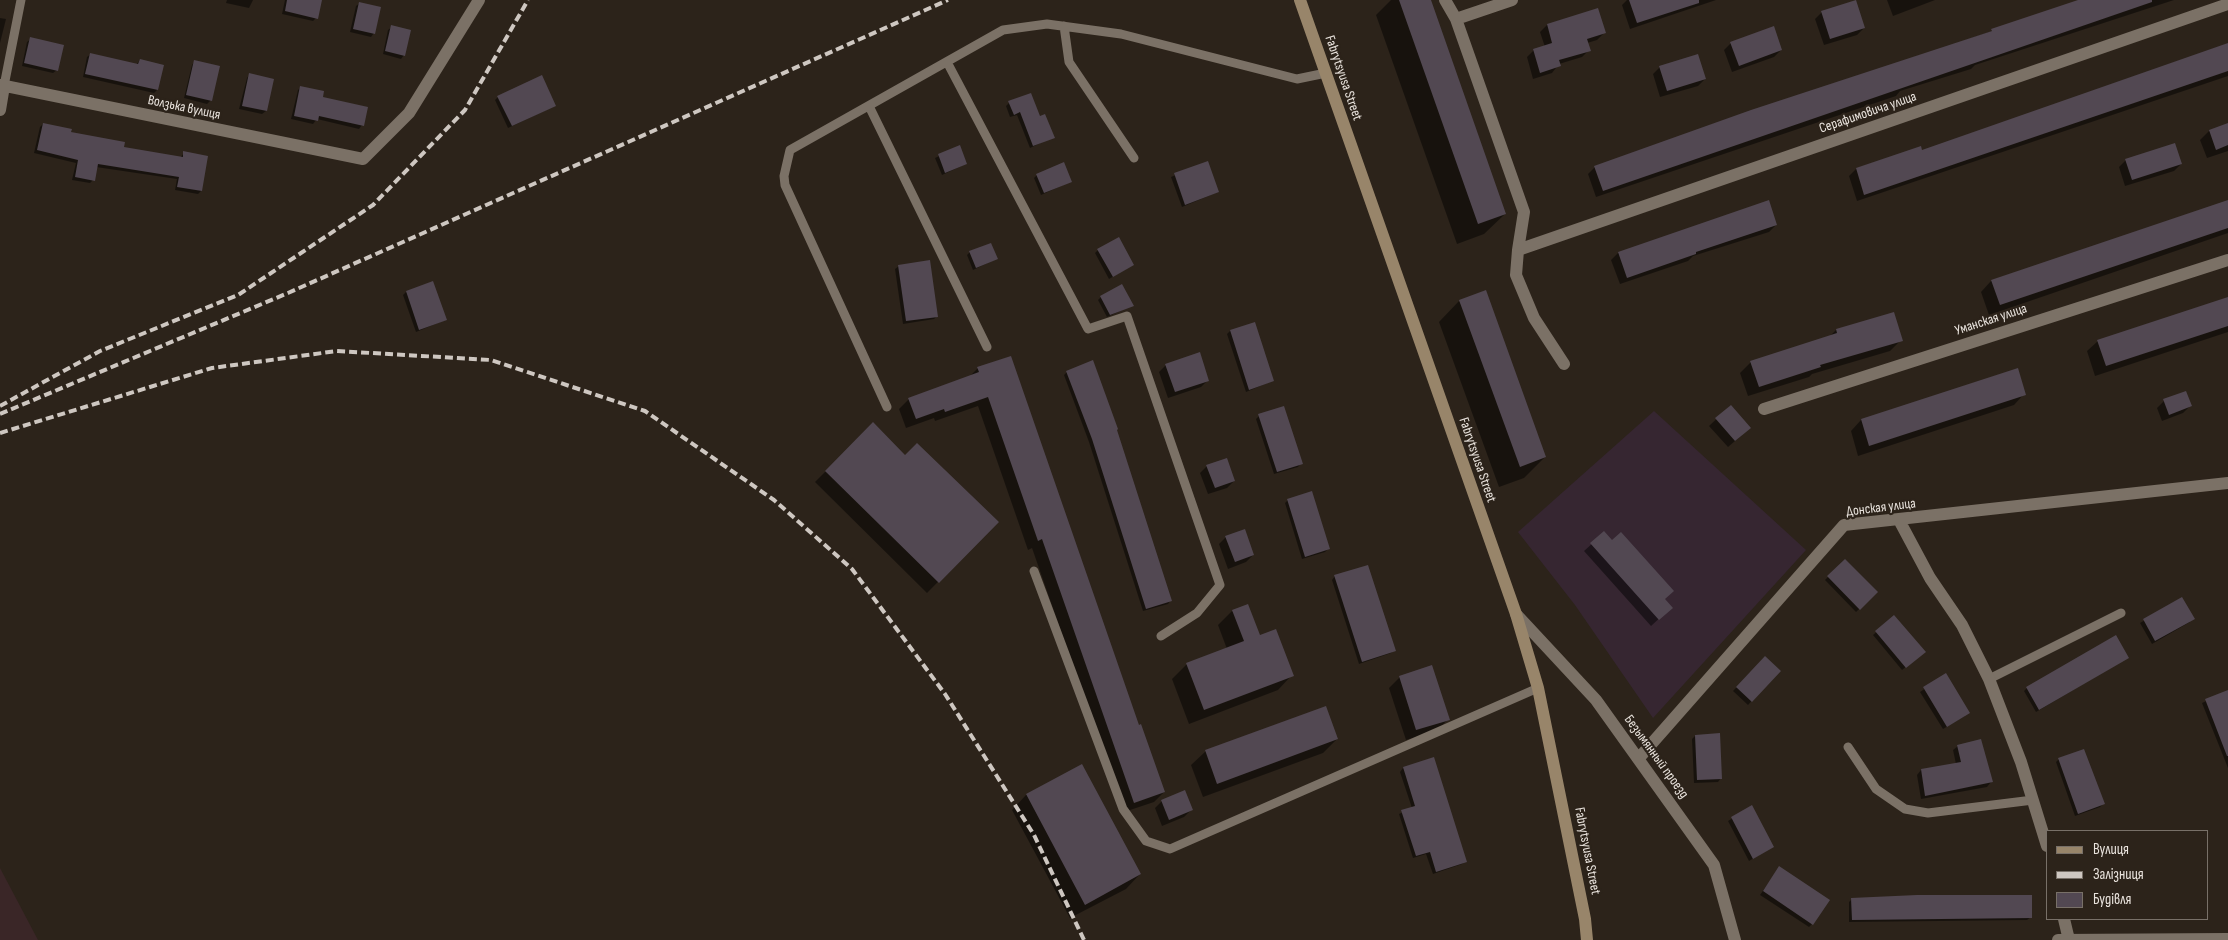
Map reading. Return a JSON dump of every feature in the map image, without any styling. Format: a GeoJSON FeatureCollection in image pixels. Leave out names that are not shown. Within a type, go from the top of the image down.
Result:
{"type":"FeatureCollection","features":[{"type":"Feature","properties":{"kind":"main road","name":"Fabrytsyusa Street"},"geometry":{"type":"LineString","coordinates":[[1300,0],[1516,614],[1538,688],[1585,920],[1587,940]]}},
{"type":"Feature","properties":{"kind":"street","name":"Волзька вулиця"},"geometry":{"type":"LineString","coordinates":[[2,85],[362,159],[408,113],[479,0]]}},
{"type":"Feature","properties":{"kind":"street"},"geometry":{"type":"LineString","coordinates":[[1445,0],[1456,19],[1524,212],[1516,275],[1534,318],[1564,364]]}},
{"type":"Feature","properties":{"kind":"street"},"geometry":{"type":"LineString","coordinates":[[1456,19],[1512,0]]}},
{"type":"Feature","properties":{"kind":"street","name":"Серафимовича улица"},"geometry":{"type":"LineString","coordinates":[[1518,250],[2228,4]]}},
{"type":"Feature","properties":{"kind":"street"},"geometry":{"type":"LineString","coordinates":[[0,110],[2,85]]}},
{"type":"Feature","properties":{"kind":"street","name":"Уманская улица"},"geometry":{"type":"LineString","coordinates":[[1764,409],[2228,260]]}},
{"type":"Feature","properties":{"kind":"street","name":"Донская улица"},"geometry":{"type":"LineString","coordinates":[[1639,758],[1844,525],[2228,483]]}},
{"type":"Feature","properties":{"kind":"street"},"geometry":{"type":"LineString","coordinates":[[1899,520],[1930,578],[1962,625],[1989,679],[2018,754],[2046,843]]}},
{"type":"Feature","properties":{"kind":"street","name":"Безымянный проезд"},"geometry":{"type":"LineString","coordinates":[[1516,614],[1596,700],[1714,865],[1735,940]]}},
{"type":"Feature","properties":{"kind":"street"},"geometry":{"type":"LineString","coordinates":[[2064,920],[2069,940]]}},
{"type":"Feature","properties":{"kind":"street"},"geometry":{"type":"LineString","coordinates":[[2058,940],[2228,939]]}},
{"type":"Feature","properties":{"kind":"lane"},"geometry":{"type":"LineString","coordinates":[[2,85],[21,0]]}},
{"type":"Feature","properties":{"kind":"lane"},"geometry":{"type":"LineString","coordinates":[[887,407],[785,184],[784,176],[790,150],[1003,30],[1047,24],[1064,26],[1121,34],[1297,79],[1326,73]]}},
{"type":"Feature","properties":{"kind":"lane"},"geometry":{"type":"LineString","coordinates":[[1064,26],[1069,62],[1134,158]]}},
{"type":"Feature","properties":{"kind":"lane"},"geometry":{"type":"LineString","coordinates":[[947,62],[1088,328],[1127,316],[1220,585],[1197,613],[1161,636]]}},
{"type":"Feature","properties":{"kind":"lane"},"geometry":{"type":"LineString","coordinates":[[869,106],[987,347]]}},
{"type":"Feature","properties":{"kind":"lane"},"geometry":{"type":"LineString","coordinates":[[1034,571],[1123,809],[1146,841],[1170,849],[1538,688]]}},
{"type":"Feature","properties":{"kind":"lane"},"geometry":{"type":"LineString","coordinates":[[1989,679],[2121,613]]}},
{"type":"Feature","properties":{"kind":"lane"},"geometry":{"type":"LineString","coordinates":[[1848,747],[1876,790],[1905,809],[1928,813],[2033,800]]}},
{"type":"Feature","properties":{"kind":"shaded area"},"geometry":{"type":"Polygon","coordinates":[[[1654,411],[1806,550],[1653,718],[1575,605],[1518,532],[1654,411]]]}},
{"type":"Feature","properties":{"kind":"shaded area"},"geometry":{"type":"Polygon","coordinates":[[[0,868],[38,940],[0,940],[0,868]]]}},
{"type":"Feature","properties":{"kind":"building"},"geometry":{"type":"Polygon","coordinates":[[[287,0],[322,0],[318,19],[285,11],[287,0]]]}},
{"type":"Feature","properties":{"kind":"building"},"geometry":{"type":"Polygon","coordinates":[[[1399,0],[1431,0],[1506,214],[1478,224],[1399,0]]]}},
{"type":"Feature","properties":{"kind":"building"},"geometry":{"type":"Polygon","coordinates":[[[1629,0],[1699,0],[1699,3],[1637,23],[1629,0]]]}},
{"type":"Feature","properties":{"kind":"building"},"geometry":{"type":"Polygon","coordinates":[[[1856,0],[1865,28],[1830,39],[1821,11],[1856,0]]]}},
{"type":"Feature","properties":{"kind":"building"},"geometry":{"type":"Polygon","coordinates":[[[2078,0],[2152,0],[2152,2],[1603,191],[1594,166],[1751,110],[1992,31],[1991,29],[2078,0]]]}},
{"type":"Feature","properties":{"kind":"building"},"geometry":{"type":"Polygon","coordinates":[[[359,2],[381,7],[375,34],[353,29],[359,2]]]}},
{"type":"Feature","properties":{"kind":"building"},"geometry":{"type":"Polygon","coordinates":[[[1598,8],[1606,33],[1587,39],[1591,51],[1559,60],[1561,66],[1540,73],[1533,49],[1552,43],[1547,24],[1598,8]]]}},
{"type":"Feature","properties":{"kind":"building"},"geometry":{"type":"Polygon","coordinates":[[[391,25],[411,30],[405,56],[385,51],[391,25]]]}},
{"type":"Feature","properties":{"kind":"building"},"geometry":{"type":"Polygon","coordinates":[[[1774,26],[1782,50],[1739,66],[1730,42],[1774,26]]]}},
{"type":"Feature","properties":{"kind":"building"},"geometry":{"type":"Polygon","coordinates":[[[30,37],[64,45],[58,71],[24,63],[30,37]]]}},
{"type":"Feature","properties":{"kind":"building"},"geometry":{"type":"Polygon","coordinates":[[[2228,43],[2228,71],[1864,195],[1856,168],[1921,146],[1922,150],[2228,43]]]}},
{"type":"Feature","properties":{"kind":"building"},"geometry":{"type":"Polygon","coordinates":[[[90,53],[138,64],[140,59],[164,65],[158,90],[85,74],[90,53]]]}},
{"type":"Feature","properties":{"kind":"building"},"geometry":{"type":"Polygon","coordinates":[[[1698,54],[1706,79],[1667,91],[1659,66],[1698,54]]]}},
{"type":"Feature","properties":{"kind":"building"},"geometry":{"type":"Polygon","coordinates":[[[194,60],[220,66],[212,101],[186,95],[194,60]]]}},
{"type":"Feature","properties":{"kind":"building"},"geometry":{"type":"Polygon","coordinates":[[[249,73],[274,79],[267,111],[242,106],[249,73]]]}},
{"type":"Feature","properties":{"kind":"building"},"geometry":{"type":"Polygon","coordinates":[[[542,75],[556,106],[512,126],[497,96],[542,75]]]}},
{"type":"Feature","properties":{"kind":"building"},"geometry":{"type":"Polygon","coordinates":[[[300,86],[324,91],[323,97],[368,107],[364,126],[319,116],[318,121],[294,116],[300,86]]]}},
{"type":"Feature","properties":{"kind":"building"},"geometry":{"type":"Polygon","coordinates":[[[1031,93],[1040,116],[1045,114],[1055,138],[1033,146],[1020,112],[1014,115],[1008,101],[1031,93]]]}},
{"type":"Feature","properties":{"kind":"building"},"geometry":{"type":"Polygon","coordinates":[[[43,123],[72,129],[71,132],[125,142],[124,147],[183,157],[183,151],[208,156],[202,191],[177,187],[179,177],[98,164],[95,181],[75,177],[78,160],[37,150],[43,123]]]}},
{"type":"Feature","properties":{"kind":"building"},"geometry":{"type":"Polygon","coordinates":[[[2228,123],[2228,145],[2216,150],[2209,130],[2228,123]]]}},
{"type":"Feature","properties":{"kind":"building"},"geometry":{"type":"Polygon","coordinates":[[[2175,143],[2182,164],[2132,180],[2125,159],[2175,143]]]}},
{"type":"Feature","properties":{"kind":"building"},"geometry":{"type":"Polygon","coordinates":[[[960,145],[967,164],[945,173],[938,154],[960,145]]]}},
{"type":"Feature","properties":{"kind":"building"},"geometry":{"type":"Polygon","coordinates":[[[1208,161],[1219,192],[1185,205],[1174,173],[1208,161]]]}},
{"type":"Feature","properties":{"kind":"building"},"geometry":{"type":"Polygon","coordinates":[[[1064,162],[1072,182],[1044,193],[1036,174],[1064,162]]]}},
{"type":"Feature","properties":{"kind":"building"},"geometry":{"type":"Polygon","coordinates":[[[1769,200],[1777,225],[1696,252],[1696,254],[1627,278],[1618,252],[1769,200]]]}},
{"type":"Feature","properties":{"kind":"building"},"geometry":{"type":"Polygon","coordinates":[[[2228,200],[2228,228],[2000,305],[1991,280],[2228,200]]]}},
{"type":"Feature","properties":{"kind":"building"},"geometry":{"type":"Polygon","coordinates":[[[1119,237],[1134,265],[1113,277],[1097,249],[1119,237]]]}},
{"type":"Feature","properties":{"kind":"building"},"geometry":{"type":"Polygon","coordinates":[[[991,243],[998,259],[976,268],[969,251],[991,243]]]}},
{"type":"Feature","properties":{"kind":"building"},"geometry":{"type":"Polygon","coordinates":[[[930,260],[938,317],[906,321],[898,265],[930,260]]]}},
{"type":"Feature","properties":{"kind":"building"},"geometry":{"type":"Polygon","coordinates":[[[433,281],[447,320],[419,330],[406,291],[433,281]]]}},
{"type":"Feature","properties":{"kind":"building"},"geometry":{"type":"Polygon","coordinates":[[[1122,284],[1134,306],[1110,315],[1100,296],[1122,284]]]}},
{"type":"Feature","properties":{"kind":"building"},"geometry":{"type":"Polygon","coordinates":[[[1486,290],[1546,457],[1520,467],[1459,300],[1486,290]]]}},
{"type":"Feature","properties":{"kind":"building"},"geometry":{"type":"Polygon","coordinates":[[[2228,297],[2228,326],[2106,366],[2097,340],[2228,297]]]}},
{"type":"Feature","properties":{"kind":"building"},"geometry":{"type":"Polygon","coordinates":[[[1894,312],[1903,341],[1820,365],[1821,367],[1759,387],[1750,361],[1837,333],[1836,329],[1894,312]]]}},
{"type":"Feature","properties":{"kind":"building"},"geometry":{"type":"Polygon","coordinates":[[[1255,322],[1274,381],[1249,390],[1230,330],[1255,322]]]}},
{"type":"Feature","properties":{"kind":"building"},"geometry":{"type":"Polygon","coordinates":[[[1200,352],[1209,381],[1175,392],[1165,364],[1200,352]]]}},
{"type":"Feature","properties":{"kind":"building"},"geometry":{"type":"Polygon","coordinates":[[[1011,356],[1139,725],[1141,724],[1165,792],[1134,803],[1042,539],[1038,541],[988,397],[945,412],[944,409],[916,419],[908,398],[979,372],[977,367],[1011,356]]]}},
{"type":"Feature","properties":{"kind":"building"},"geometry":{"type":"Polygon","coordinates":[[[1093,360],[1118,429],[1172,601],[1146,609],[1092,439],[1066,371],[1093,360]]]}},
{"type":"Feature","properties":{"kind":"building"},"geometry":{"type":"Polygon","coordinates":[[[2018,368],[2026,395],[1869,446],[1861,419],[2018,368]]]}},
{"type":"Feature","properties":{"kind":"building"},"geometry":{"type":"Polygon","coordinates":[[[2186,391],[2192,406],[2169,415],[2163,399],[2186,391]]]}},
{"type":"Feature","properties":{"kind":"building"},"geometry":{"type":"Polygon","coordinates":[[[1731,405],[1751,428],[1735,441],[1715,418],[1731,405]]]}},
{"type":"Feature","properties":{"kind":"building"},"geometry":{"type":"Polygon","coordinates":[[[1284,406],[1303,464],[1277,472],[1258,414],[1284,406]]]}},
{"type":"Feature","properties":{"kind":"building"},"geometry":{"type":"Polygon","coordinates":[[[873,422],[905,455],[917,443],[999,522],[939,583],[825,471],[873,422]]]}},
{"type":"Feature","properties":{"kind":"building"},"geometry":{"type":"Polygon","coordinates":[[[1227,458],[1235,481],[1215,488],[1206,465],[1227,458]]]}},
{"type":"Feature","properties":{"kind":"building"},"geometry":{"type":"Polygon","coordinates":[[[1312,491],[1330,549],[1305,557],[1287,499],[1312,491]]]}},
{"type":"Feature","properties":{"kind":"building"},"geometry":{"type":"Polygon","coordinates":[[[1245,529],[1254,555],[1235,562],[1225,536],[1245,529]]]}},
{"type":"Feature","properties":{"kind":"building"},"geometry":{"type":"Polygon","coordinates":[[[1604,531],[1612,540],[1621,532],[1674,591],[1665,599],[1673,608],[1659,620],[1590,543],[1604,531]]]}},
{"type":"Feature","properties":{"kind":"building"},"geometry":{"type":"Polygon","coordinates":[[[1845,559],[1878,592],[1860,610],[1827,576],[1845,559]]]}},
{"type":"Feature","properties":{"kind":"building"},"geometry":{"type":"Polygon","coordinates":[[[1368,565],[1396,651],[1362,662],[1334,575],[1368,565]]]}},
{"type":"Feature","properties":{"kind":"building"},"geometry":{"type":"Polygon","coordinates":[[[2182,597],[2195,619],[2155,641],[2143,619],[2182,597]]]}},
{"type":"Feature","properties":{"kind":"building"},"geometry":{"type":"Polygon","coordinates":[[[1248,604],[1260,635],[1276,629],[1294,676],[1204,710],[1186,663],[1244,641],[1232,610],[1248,604]]]}},
{"type":"Feature","properties":{"kind":"building"},"geometry":{"type":"Polygon","coordinates":[[[1894,615],[1926,652],[1906,668],[1875,631],[1894,615]]]}},
{"type":"Feature","properties":{"kind":"building"},"geometry":{"type":"Polygon","coordinates":[[[2116,635],[2129,658],[2039,710],[2026,687],[2116,635]]]}},
{"type":"Feature","properties":{"kind":"building"},"geometry":{"type":"Polygon","coordinates":[[[1765,656],[1781,671],[1752,702],[1736,687],[1765,656]]]}},
{"type":"Feature","properties":{"kind":"building"},"geometry":{"type":"Polygon","coordinates":[[[1432,665],[1450,720],[1416,730],[1399,676],[1432,665]]]}},
{"type":"Feature","properties":{"kind":"building"},"geometry":{"type":"Polygon","coordinates":[[[1946,673],[1970,713],[1947,727],[1923,687],[1946,673]]]}},
{"type":"Feature","properties":{"kind":"building"},"geometry":{"type":"Polygon","coordinates":[[[2228,690],[2228,756],[2227,756],[2205,699],[2228,690]]]}},
{"type":"Feature","properties":{"kind":"building"},"geometry":{"type":"Polygon","coordinates":[[[1326,706],[1338,739],[1217,784],[1205,750],[1326,706]]]}},
{"type":"Feature","properties":{"kind":"building"},"geometry":{"type":"Polygon","coordinates":[[[1720,733],[1722,779],[1697,780],[1695,735],[1720,733]]]}},
{"type":"Feature","properties":{"kind":"building"},"geometry":{"type":"Polygon","coordinates":[[[1981,739],[1993,782],[1925,796],[1921,769],[1961,762],[1957,745],[1981,739]]]}},
{"type":"Feature","properties":{"kind":"building"},"geometry":{"type":"Polygon","coordinates":[[[2084,749],[2105,804],[2078,814],[2058,758],[2084,749]]]}},
{"type":"Feature","properties":{"kind":"building"},"geometry":{"type":"Polygon","coordinates":[[[1434,757],[1467,862],[1436,872],[1430,852],[1416,856],[1401,810],[1415,806],[1403,767],[1434,757]]]}},
{"type":"Feature","properties":{"kind":"building"},"geometry":{"type":"Polygon","coordinates":[[[1082,764],[1141,874],[1085,905],[1026,794],[1082,764]]]}},
{"type":"Feature","properties":{"kind":"building"},"geometry":{"type":"Polygon","coordinates":[[[1185,790],[1193,810],[1169,820],[1161,800],[1185,790]]]}},
{"type":"Feature","properties":{"kind":"building"},"geometry":{"type":"Polygon","coordinates":[[[1752,805],[1774,847],[1753,859],[1731,817],[1752,805]]]}},
{"type":"Feature","properties":{"kind":"building"},"geometry":{"type":"Polygon","coordinates":[[[1779,866],[1830,900],[1813,925],[1763,891],[1779,866]]]}},
{"type":"Feature","properties":{"kind":"building"},"geometry":{"type":"Polygon","coordinates":[[[1917,895],[2032,895],[2032,918],[1852,920],[1851,898],[1917,895]]]}},
{"type":"Feature","properties":{"kind":"railway"},"geometry":{"type":"LineString","coordinates":[[0,406],[100,351],[238,295],[373,205],[465,110],[528,0]]}},
{"type":"Feature","properties":{"kind":"railway"},"geometry":{"type":"LineString","coordinates":[[0,414],[288,293],[948,0]]}},
{"type":"Feature","properties":{"kind":"railway"},"geometry":{"type":"LineString","coordinates":[[0,433],[212,368],[337,351],[491,360],[645,411],[774,500],[852,569],[945,694],[1034,835],[1084,940]]}}]}
